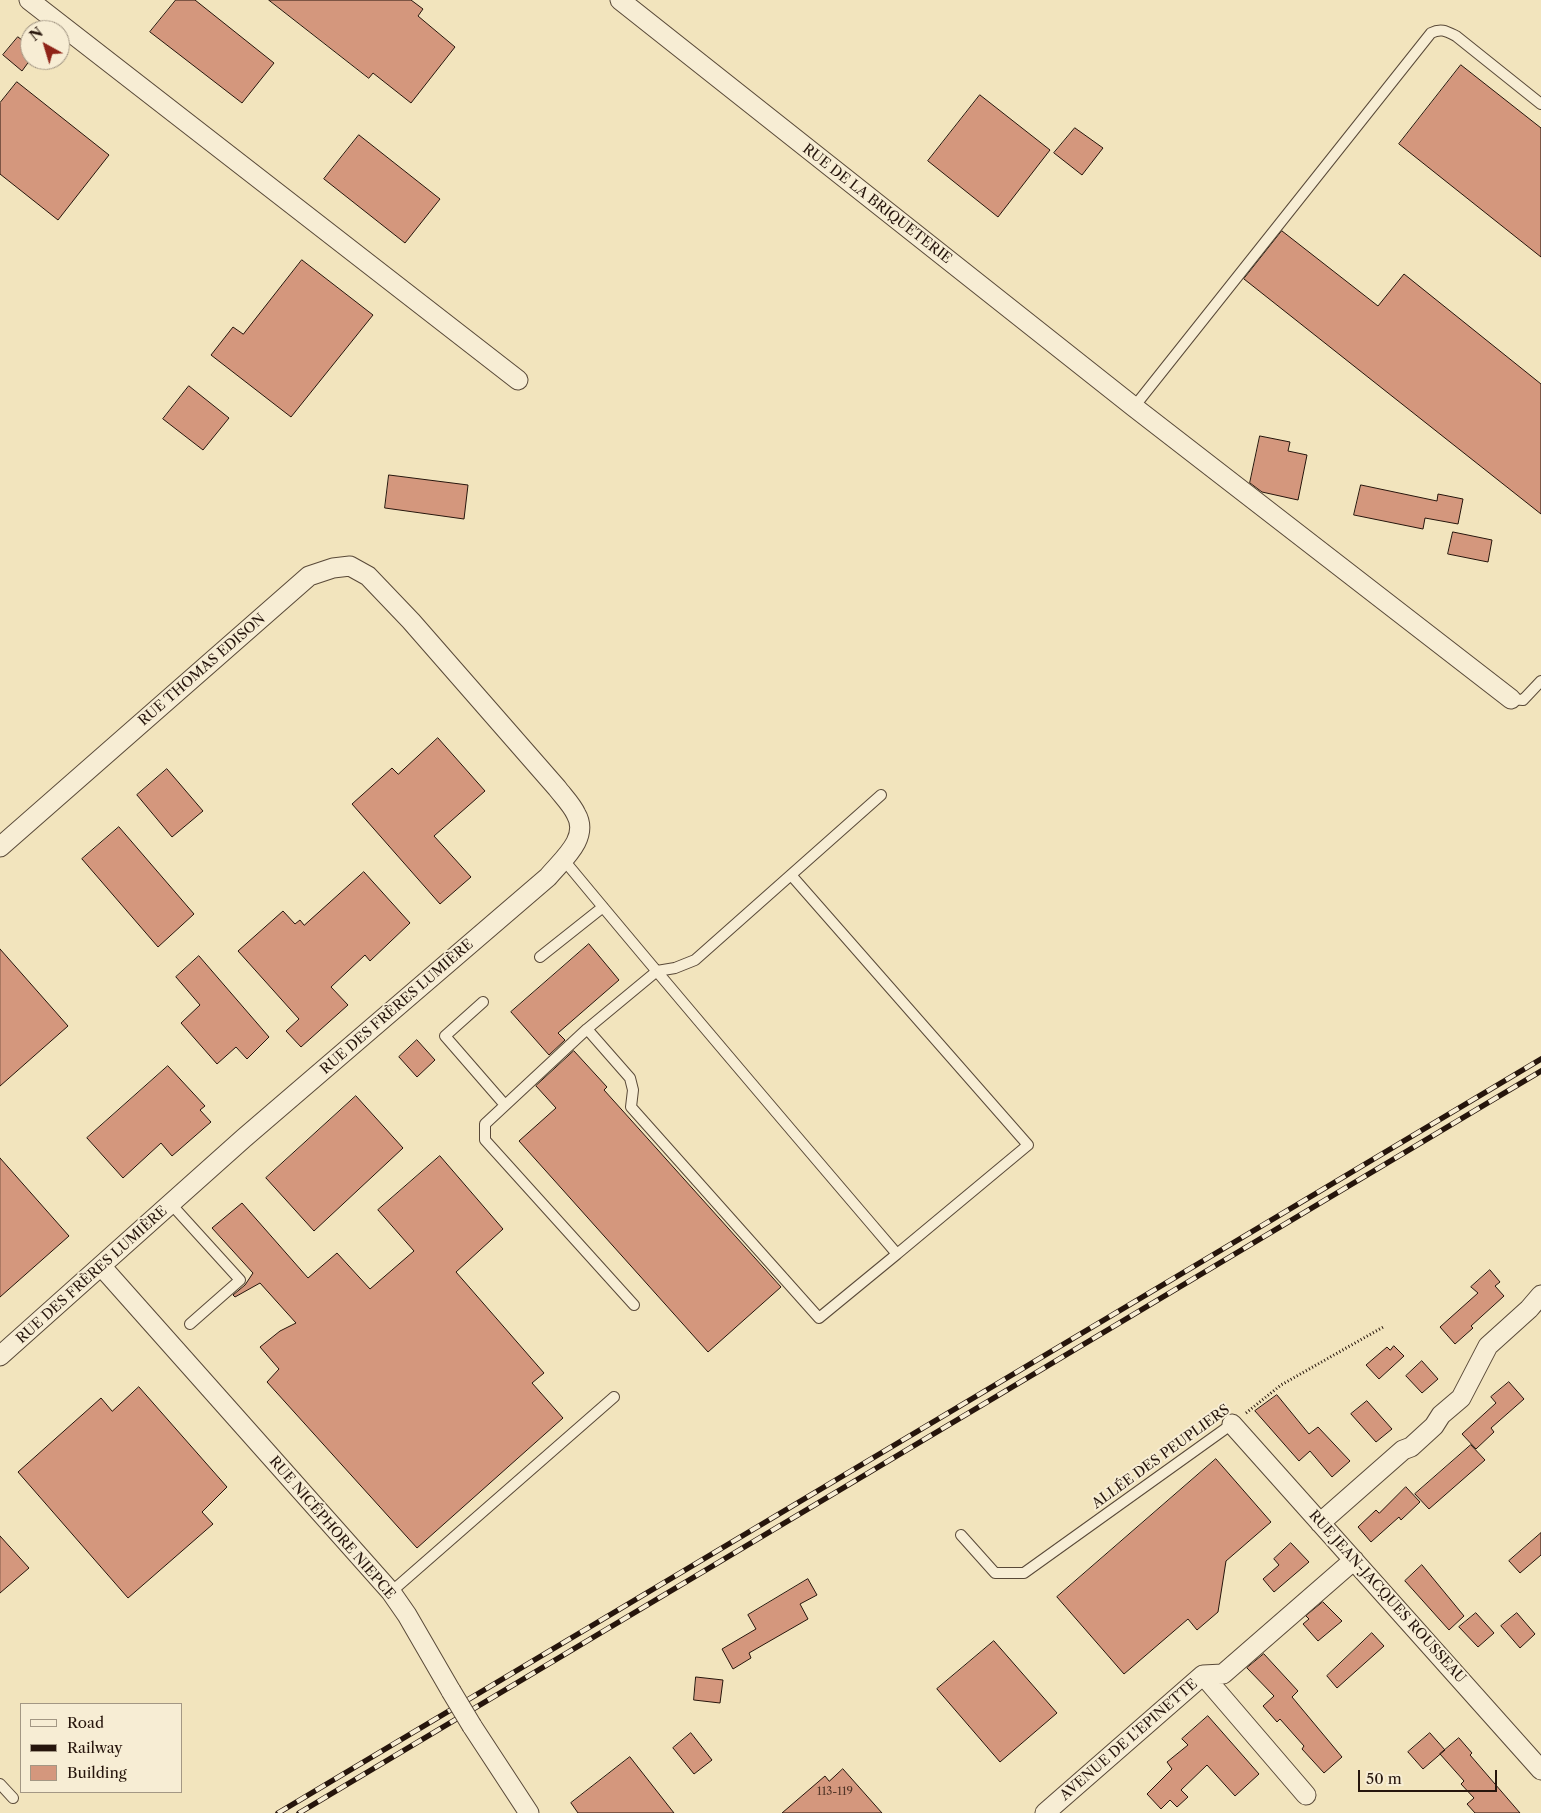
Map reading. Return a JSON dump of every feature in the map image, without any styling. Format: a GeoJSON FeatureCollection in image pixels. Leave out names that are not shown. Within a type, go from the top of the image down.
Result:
{"type":"FeatureCollection","features":[{"type":"Feature","properties":{"kind":"street"},"geometry":{"type":"LineString","coordinates":[[29,0],[518,380]]}},
{"type":"Feature","properties":{"kind":"street","name":"RUE DE LA BRIQUETERIE"},"geometry":{"type":"LineString","coordinates":[[620,0],[1134,407],[1511,699]]}},
{"type":"Feature","properties":{"kind":"street","name":"RUE THOMAS EDISON"},"geometry":{"type":"LineString","coordinates":[[0,847],[309,576],[333,568],[350,566],[368,576],[411,621]]}},
{"type":"Feature","properties":{"kind":"street","name":"RUE DES FRÈRES LUMIÈRE"},"geometry":{"type":"LineString","coordinates":[[0,1356],[102,1267],[244,1138],[548,877],[575,846],[580,828],[577,814],[557,788],[411,621]]}},
{"type":"Feature","properties":{"kind":"street","name":"RUE NICÉPHORE NIEPCE"},"geometry":{"type":"LineString","coordinates":[[102,1267],[391,1592],[407,1615],[472,1726],[529,1813]]}},
{"type":"Feature","properties":{"kind":"street"},"geometry":{"type":"LineString","coordinates":[[1320,1523],[1403,1450],[1411,1447],[1434,1426],[1441,1415],[1460,1398],[1488,1346],[1529,1309],[1541,1295]]}},
{"type":"Feature","properties":{"kind":"street","name":"RUE JEAN-JACQUES ROUSSEAU"},"geometry":{"type":"LineString","coordinates":[[1232,1424],[1541,1770]]}},
{"type":"Feature","properties":{"kind":"street","name":"AVENUE DE L'EPINETTE"},"geometry":{"type":"LineString","coordinates":[[1045,1813],[1203,1675],[1223,1674],[1354,1560]]}},
{"type":"Feature","properties":{"kind":"street"},"geometry":{"type":"LineString","coordinates":[[1203,1675],[1306,1795]]}},
{"type":"Feature","properties":{"kind":"lane"},"geometry":{"type":"LineString","coordinates":[[1134,407],[1431,33],[1438,29],[1446,30],[1456,36],[1541,104]]}},
{"type":"Feature","properties":{"kind":"lane"},"geometry":{"type":"LineString","coordinates":[[1511,699],[1523,700],[1541,681]]}},
{"type":"Feature","properties":{"kind":"lane"},"geometry":{"type":"LineString","coordinates":[[634,1305],[484,1140],[485,1124],[587,1029],[657,971],[675,968],[695,960],[881,794]]}},
{"type":"Feature","properties":{"kind":"lane"},"geometry":{"type":"LineString","coordinates":[[564,859],[896,1254]]}},
{"type":"Feature","properties":{"kind":"lane"},"geometry":{"type":"LineString","coordinates":[[587,1029],[630,1078],[633,1090],[631,1108],[819,1318],[1028,1145],[791,875]]}},
{"type":"Feature","properties":{"kind":"lane"},"geometry":{"type":"LineString","coordinates":[[540,957],[603,907]]}},
{"type":"Feature","properties":{"kind":"lane"},"geometry":{"type":"LineString","coordinates":[[483,1002],[445,1036],[505,1105]]}},
{"type":"Feature","properties":{"kind":"lane"},"geometry":{"type":"LineString","coordinates":[[172,1204],[240,1280],[190,1324]]}},
{"type":"Feature","properties":{"kind":"lane"},"geometry":{"type":"LineString","coordinates":[[391,1592],[614,1396]]}},
{"type":"Feature","properties":{"kind":"lane","name":"ALLÉE DES PEUPLIERS"},"geometry":{"type":"LineString","coordinates":[[961,1535],[995,1573],[1024,1573],[1232,1424]]}},
{"type":"Feature","properties":{"kind":"lane"},"geometry":{"type":"LineString","coordinates":[[0,1784],[13,1798]]}},
{"type":"Feature","properties":{"kind":"path","name":"ALLÉE DES PEUPLIERS"},"geometry":{"type":"LineString","coordinates":[[1232,1424],[1281,1385],[1385,1326]]}},
{"type":"Feature","properties":{"kind":"building"},"geometry":{"type":"Polygon","coordinates":[[[176,0],[195,0],[274,63],[242,103],[150,32],[176,0]]]}},
{"type":"Feature","properties":{"kind":"building"},"geometry":{"type":"Polygon","coordinates":[[[269,0],[411,0],[423,9],[418,16],[455,47],[411,103],[373,73],[369,78],[269,0]]]}},
{"type":"Feature","properties":{"kind":"building"},"geometry":{"type":"Polygon","coordinates":[[[18,37],[20,38],[20,69],[3,55],[18,37]]]}},
{"type":"Feature","properties":{"kind":"building"},"geometry":{"type":"Polygon","coordinates":[[[1461,65],[1541,128],[1541,257],[1399,144],[1461,65]]]}},
{"type":"Feature","properties":{"kind":"building"},"geometry":{"type":"Polygon","coordinates":[[[17,82],[109,155],[58,220],[0,174],[0,103],[17,82]]]}},
{"type":"Feature","properties":{"kind":"building"},"geometry":{"type":"Polygon","coordinates":[[[980,95],[1050,150],[998,217],[928,161],[980,95]]]}},
{"type":"Feature","properties":{"kind":"building"},"geometry":{"type":"Polygon","coordinates":[[[1075,128],[1103,148],[1082,175],[1054,153],[1075,128]]]}},
{"type":"Feature","properties":{"kind":"building"},"geometry":{"type":"Polygon","coordinates":[[[359,135],[440,199],[405,243],[324,179],[359,135]]]}},
{"type":"Feature","properties":{"kind":"building"},"geometry":{"type":"Polygon","coordinates":[[[1282,231],[1378,306],[1404,274],[1541,384],[1541,514],[1244,279],[1282,231]]]}},
{"type":"Feature","properties":{"kind":"building"},"geometry":{"type":"Polygon","coordinates":[[[302,260],[373,315],[291,417],[211,355],[233,327],[243,334],[302,260]]]}},
{"type":"Feature","properties":{"kind":"building"},"geometry":{"type":"Polygon","coordinates":[[[189,386],[229,418],[203,450],[163,419],[189,386]]]}},
{"type":"Feature","properties":{"kind":"building"},"geometry":{"type":"Polygon","coordinates":[[[1260,436],[1290,442],[1288,451],[1307,455],[1298,500],[1262,492],[1250,483],[1260,436]]]}},
{"type":"Feature","properties":{"kind":"building"},"geometry":{"type":"Polygon","coordinates":[[[389,475],[468,485],[464,519],[385,508],[389,475]]]}},
{"type":"Feature","properties":{"kind":"building"},"geometry":{"type":"Polygon","coordinates":[[[1361,485],[1437,501],[1438,494],[1463,499],[1458,524],[1425,518],[1423,529],[1354,515],[1361,485]]]}},
{"type":"Feature","properties":{"kind":"building"},"geometry":{"type":"Polygon","coordinates":[[[1453,532],[1492,540],[1488,562],[1448,554],[1453,532]]]}},
{"type":"Feature","properties":{"kind":"building"},"geometry":{"type":"Polygon","coordinates":[[[438,738],[485,791],[434,836],[471,877],[440,904],[352,804],[392,768],[398,774],[438,738]]]}},
{"type":"Feature","properties":{"kind":"building"},"geometry":{"type":"Polygon","coordinates":[[[167,769],[203,811],[172,837],[137,795],[167,769]]]}},
{"type":"Feature","properties":{"kind":"building"},"geometry":{"type":"Polygon","coordinates":[[[119,827],[194,914],[158,947],[82,859],[119,827]]]}},
{"type":"Feature","properties":{"kind":"building"},"geometry":{"type":"Polygon","coordinates":[[[364,872],[410,923],[370,961],[365,955],[331,987],[348,1005],[301,1047],[286,1031],[299,1019],[238,951],[283,911],[295,924],[300,920],[304,925],[364,872]]]}},
{"type":"Feature","properties":{"kind":"building"},"geometry":{"type":"Polygon","coordinates":[[[589,944],[619,980],[558,1033],[565,1040],[549,1055],[511,1012],[589,944]]]}},
{"type":"Feature","properties":{"kind":"building"},"geometry":{"type":"Polygon","coordinates":[[[0,949],[68,1026],[0,1086],[0,949]]]}},
{"type":"Feature","properties":{"kind":"building"},"geometry":{"type":"Polygon","coordinates":[[[199,956],[269,1037],[247,1059],[236,1047],[217,1064],[181,1023],[200,1005],[176,977],[199,956]]]}},
{"type":"Feature","properties":{"kind":"building"},"geometry":{"type":"Polygon","coordinates":[[[417,1040],[435,1060],[417,1077],[399,1057],[417,1040]]]}},
{"type":"Feature","properties":{"kind":"building"},"geometry":{"type":"Polygon","coordinates":[[[574,1051],[607,1087],[604,1090],[781,1287],[708,1352],[519,1141],[556,1108],[536,1086],[574,1051]]]}},
{"type":"Feature","properties":{"kind":"building"},"geometry":{"type":"Polygon","coordinates":[[[168,1066],[205,1106],[200,1110],[211,1122],[172,1156],[161,1143],[123,1178],[87,1138],[168,1066]]]}},
{"type":"Feature","properties":{"kind":"building"},"geometry":{"type":"Polygon","coordinates":[[[356,1096],[403,1148],[314,1231],[266,1178],[356,1096]]]}},
{"type":"Feature","properties":{"kind":"building"},"geometry":{"type":"Polygon","coordinates":[[[440,1156],[503,1229],[456,1272],[544,1373],[532,1383],[563,1418],[417,1548],[267,1382],[279,1369],[260,1347],[280,1331],[296,1323],[260,1283],[235,1297],[233,1295],[245,1285],[253,1273],[212,1228],[242,1203],[308,1278],[337,1253],[370,1289],[414,1251],[378,1210],[440,1156]]]}},
{"type":"Feature","properties":{"kind":"building"},"geometry":{"type":"Polygon","coordinates":[[[0,1158],[69,1236],[0,1297],[0,1158]]]}},
{"type":"Feature","properties":{"kind":"building"},"geometry":{"type":"Polygon","coordinates":[[[1490,1270],[1500,1282],[1495,1286],[1504,1296],[1471,1326],[1473,1328],[1455,1344],[1440,1327],[1478,1293],[1471,1287],[1490,1270]]]}},
{"type":"Feature","properties":{"kind":"building"},"geometry":{"type":"Polygon","coordinates":[[[1394,1346],[1404,1356],[1379,1379],[1366,1365],[1387,1347],[1390,1350],[1394,1346]]]}},
{"type":"Feature","properties":{"kind":"building"},"geometry":{"type":"Polygon","coordinates":[[[1422,1361],[1438,1379],[1422,1393],[1406,1376],[1422,1361]]]}},
{"type":"Feature","properties":{"kind":"building"},"geometry":{"type":"Polygon","coordinates":[[[1509,1382],[1524,1399],[1491,1428],[1494,1432],[1476,1449],[1462,1434],[1496,1403],[1491,1397],[1509,1382]]]}},
{"type":"Feature","properties":{"kind":"building"},"geometry":{"type":"Polygon","coordinates":[[[139,1387],[227,1487],[202,1512],[213,1524],[128,1598],[18,1472],[101,1398],[112,1411],[139,1387]]]}},
{"type":"Feature","properties":{"kind":"building"},"geometry":{"type":"Polygon","coordinates":[[[1277,1395],[1309,1434],[1318,1427],[1350,1461],[1332,1477],[1310,1451],[1299,1461],[1255,1411],[1277,1395]]]}},
{"type":"Feature","properties":{"kind":"building"},"geometry":{"type":"Polygon","coordinates":[[[1367,1401],[1392,1429],[1376,1442],[1351,1414],[1367,1401]]]}},
{"type":"Feature","properties":{"kind":"building"},"geometry":{"type":"Polygon","coordinates":[[[1471,1445],[1485,1460],[1429,1509],[1415,1494],[1471,1445]]]}},
{"type":"Feature","properties":{"kind":"building"},"geometry":{"type":"Polygon","coordinates":[[[1216,1459],[1271,1522],[1226,1561],[1218,1612],[1197,1630],[1188,1619],[1124,1674],[1057,1597],[1216,1459]]]}},
{"type":"Feature","properties":{"kind":"building"},"geometry":{"type":"Polygon","coordinates":[[[1406,1487],[1420,1502],[1401,1520],[1399,1517],[1371,1542],[1358,1527],[1376,1510],[1379,1513],[1406,1487]]]}},
{"type":"Feature","properties":{"kind":"building"},"geometry":{"type":"Polygon","coordinates":[[[1541,1533],[1541,1555],[1520,1573],[1509,1561],[1541,1533]]]}},
{"type":"Feature","properties":{"kind":"building"},"geometry":{"type":"Polygon","coordinates":[[[0,1536],[29,1568],[0,1593],[0,1536]]]}},
{"type":"Feature","properties":{"kind":"building"},"geometry":{"type":"Polygon","coordinates":[[[1291,1543],[1309,1562],[1274,1592],[1263,1579],[1279,1565],[1274,1559],[1291,1543]]]}},
{"type":"Feature","properties":{"kind":"building"},"geometry":{"type":"Polygon","coordinates":[[[1422,1565],[1464,1616],[1449,1630],[1405,1581],[1422,1565]]]}},
{"type":"Feature","properties":{"kind":"building"},"geometry":{"type":"Polygon","coordinates":[[[808,1579],[817,1595],[800,1604],[808,1619],[749,1653],[751,1658],[733,1669],[722,1649],[756,1629],[748,1615],[808,1579]]]}},
{"type":"Feature","properties":{"kind":"building"},"geometry":{"type":"Polygon","coordinates":[[[1323,1602],[1342,1621],[1318,1641],[1303,1624],[1309,1619],[1306,1616],[1323,1602]]]}},
{"type":"Feature","properties":{"kind":"building"},"geometry":{"type":"Polygon","coordinates":[[[1476,1613],[1494,1633],[1478,1647],[1459,1627],[1476,1613]]]}},
{"type":"Feature","properties":{"kind":"building"},"geometry":{"type":"Polygon","coordinates":[[[1517,1613],[1535,1634],[1520,1648],[1501,1626],[1517,1613]]]}},
{"type":"Feature","properties":{"kind":"building"},"geometry":{"type":"Polygon","coordinates":[[[1372,1633],[1384,1646],[1337,1688],[1327,1676],[1372,1633]]]}},
{"type":"Feature","properties":{"kind":"building"},"geometry":{"type":"Polygon","coordinates":[[[994,1641],[1057,1713],[1000,1762],[937,1689],[994,1641]]]}},
{"type":"Feature","properties":{"kind":"building"},"geometry":{"type":"Polygon","coordinates":[[[1264,1654],[1298,1691],[1292,1697],[1342,1757],[1324,1773],[1302,1749],[1304,1746],[1280,1719],[1277,1722],[1263,1706],[1274,1696],[1247,1668],[1264,1654]]]}},
{"type":"Feature","properties":{"kind":"building"},"geometry":{"type":"Polygon","coordinates":[[[696,1677],[723,1680],[720,1703],[694,1700],[696,1677]]]}},
{"type":"Feature","properties":{"kind":"building"},"geometry":{"type":"Polygon","coordinates":[[[1208,1716],[1259,1774],[1235,1796],[1207,1765],[1181,1790],[1188,1797],[1177,1807],[1170,1800],[1161,1809],[1147,1794],[1172,1769],[1167,1762],[1188,1745],[1182,1739],[1208,1716]]]}},
{"type":"Feature","properties":{"kind":"building"},"geometry":{"type":"Polygon","coordinates":[[[691,1733],[712,1760],[694,1774],[673,1748],[691,1733]]]}},
{"type":"Feature","properties":{"kind":"building"},"geometry":{"type":"Polygon","coordinates":[[[1430,1733],[1445,1750],[1423,1769],[1408,1752],[1430,1733]]]}},
{"type":"Feature","properties":{"kind":"building"},"geometry":{"type":"Polygon","coordinates":[[[1459,1738],[1472,1753],[1470,1755],[1520,1813],[1475,1813],[1467,1804],[1474,1798],[1461,1784],[1464,1781],[1440,1754],[1459,1738]]]}},
{"type":"Feature","properties":{"kind":"building"},"geometry":{"type":"Polygon","coordinates":[[[630,1757],[674,1813],[578,1813],[571,1803],[630,1757]]]}},
{"type":"Feature","properties":{"kind":"building"},"geometry":{"type":"Polygon","coordinates":[[[843,1769],[882,1813],[782,1813],[825,1776],[829,1781],[843,1769]]]}},
{"type":"Feature","properties":{"kind":"railway"},"geometry":{"type":"LineString","coordinates":[[278,1813],[1541,1059]]}},
{"type":"Feature","properties":{"kind":"railway"},"geometry":{"type":"LineString","coordinates":[[299,1813],[1541,1071]]}}]}
